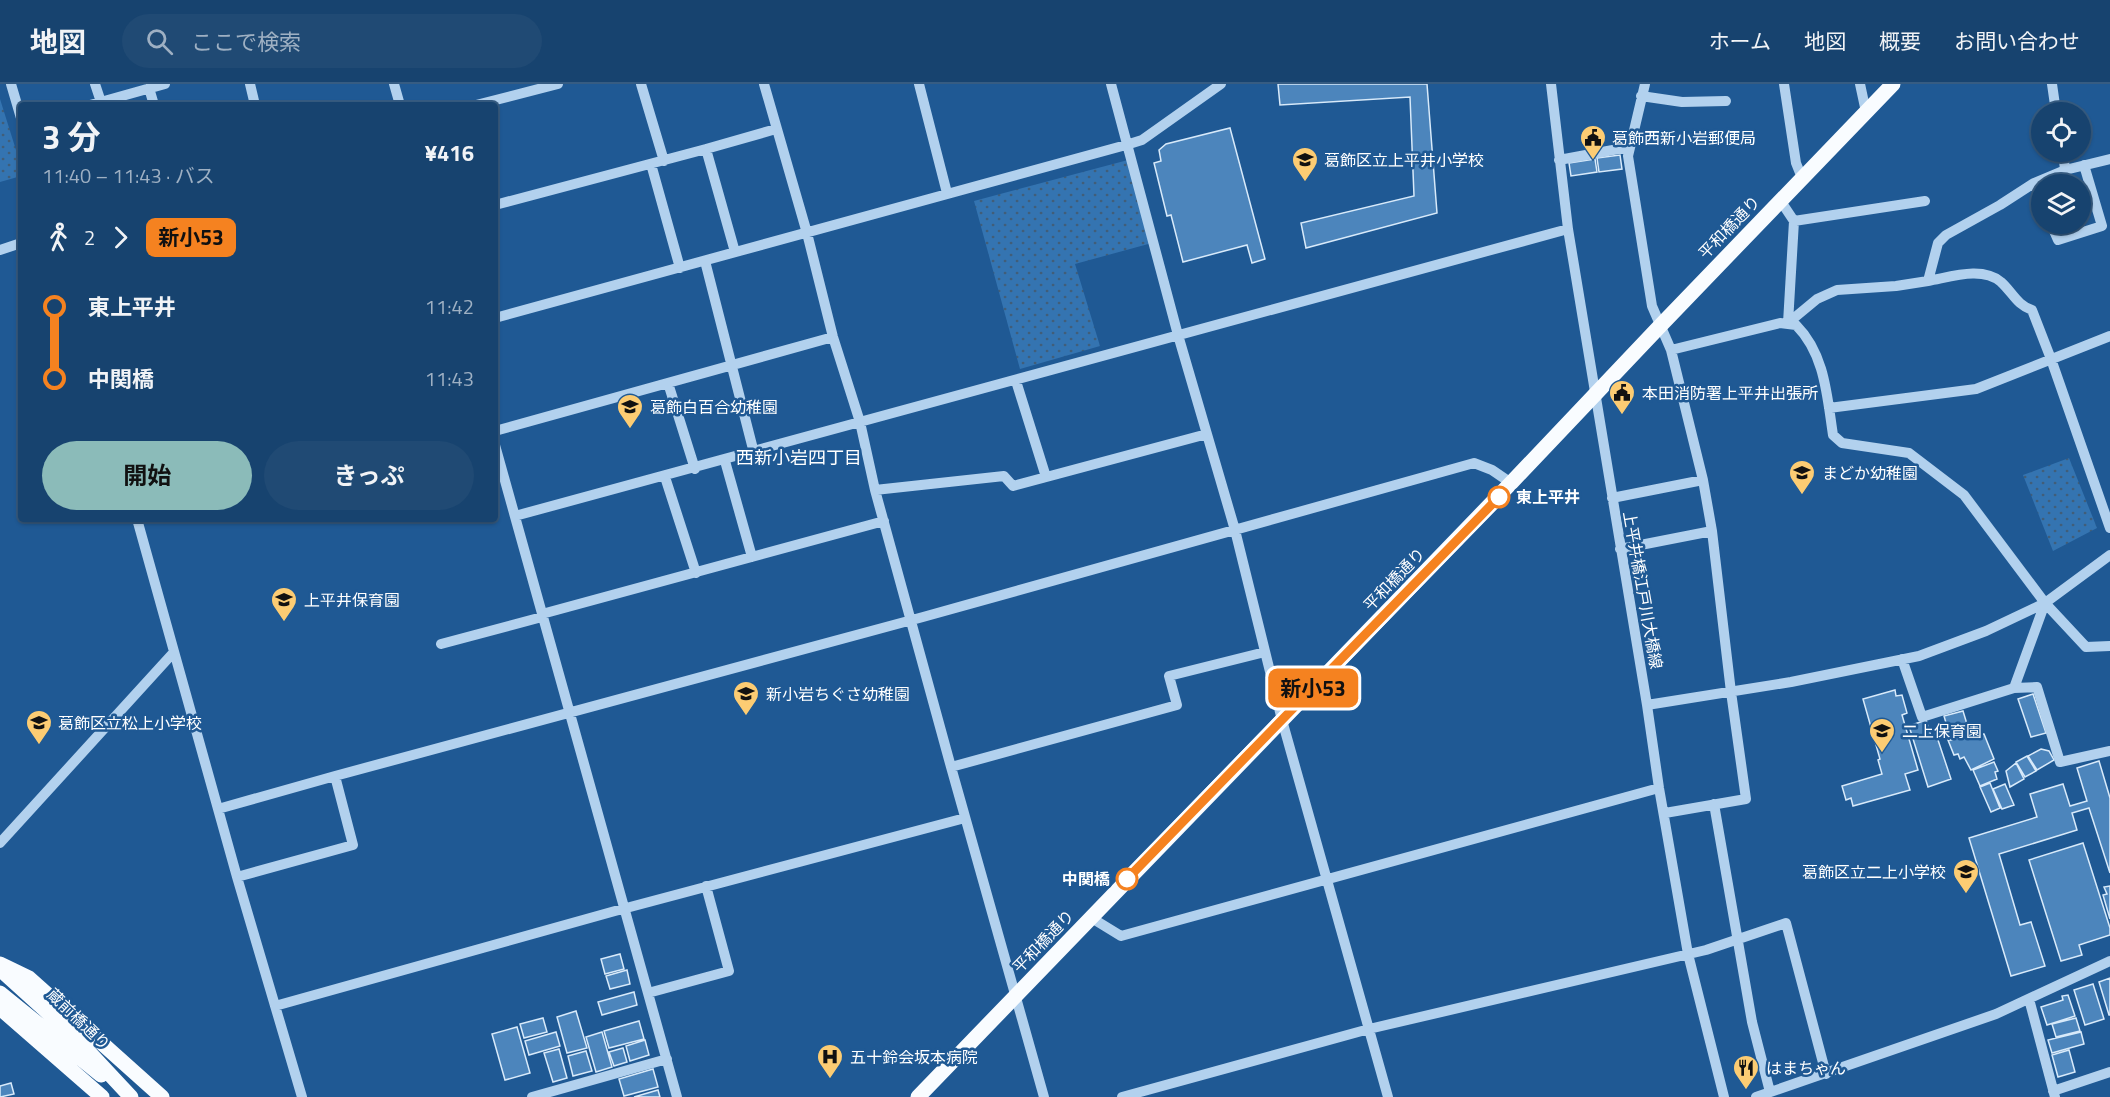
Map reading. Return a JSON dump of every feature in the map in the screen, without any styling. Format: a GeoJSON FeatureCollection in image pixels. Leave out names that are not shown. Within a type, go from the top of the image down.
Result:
{"type":"FeatureCollection","features":[{"type":"Feature","properties":{"kind":"main road","name":"平和橋通り"},"geometry":{"type":"LineString","coordinates":[[918,1097],[1893,84]]}},
{"type":"Feature","properties":{"kind":"main road"},"geometry":{"type":"LineString","coordinates":[[0,964],[29,978],[162,1097]]}},
{"type":"Feature","properties":{"kind":"main road","name":"蔵前橋通り"},"geometry":{"type":"LineString","coordinates":[[0,969],[75,1037],[130,1097]]}},
{"type":"Feature","properties":{"kind":"main road","name":"蔵前橋通り"},"geometry":{"type":"LineString","coordinates":[[0,993],[64,1047],[130,1097]]}},
{"type":"Feature","properties":{"kind":"main road"},"geometry":{"type":"LineString","coordinates":[[0,1008],[102,1097]]}},
{"type":"Feature","properties":{"kind":"street"},"geometry":{"type":"LineString","coordinates":[[11,84],[18,108]]}},
{"type":"Feature","properties":{"kind":"street"},"geometry":{"type":"LineString","coordinates":[[95,84],[95,102]]}},
{"type":"Feature","properties":{"kind":"street"},"geometry":{"type":"LineString","coordinates":[[99,102],[165,84]]}},
{"type":"Feature","properties":{"kind":"street"},"geometry":{"type":"LineString","coordinates":[[250,84],[254,102]]}},
{"type":"Feature","properties":{"kind":"street"},"geometry":{"type":"LineString","coordinates":[[394,84],[399,102]]}},
{"type":"Feature","properties":{"kind":"street"},"geometry":{"type":"LineString","coordinates":[[484,102],[523,88],[558,84]]}},
{"type":"Feature","properties":{"kind":"street"},"geometry":{"type":"LineString","coordinates":[[641,84],[664,161]]}},
{"type":"Feature","properties":{"kind":"street"},"geometry":{"type":"LineString","coordinates":[[764,84],[807,233],[833,337],[860,422],[875,490],[1044,1097]]}},
{"type":"Feature","properties":{"kind":"street"},"geometry":{"type":"LineString","coordinates":[[1110,84],[1178,335],[1235,530],[1282,720],[1388,1097]]}},
{"type":"Feature","properties":{"kind":"street"},"geometry":{"type":"LineString","coordinates":[[498,317],[1142,140],[1221,84]]}},
{"type":"Feature","properties":{"kind":"street","name":"上平井橋江戸川大橋線"},"geometry":{"type":"LineString","coordinates":[[1551,84],[1568,229],[1659,788],[1688,954],[1724,1097]]}},
{"type":"Feature","properties":{"kind":"street"},"geometry":{"type":"LineString","coordinates":[[1644,84],[1628,156],[1652,306],[1671,350],[1712,531],[1746,799],[1665,813]]}},
{"type":"Feature","properties":{"kind":"street"},"geometry":{"type":"LineString","coordinates":[[1784,84],[1796,163],[1802,178]]}},
{"type":"Feature","properties":{"kind":"street"},"geometry":{"type":"LineString","coordinates":[[1860,84],[1866,112]]}},
{"type":"Feature","properties":{"kind":"street"},"geometry":{"type":"LineString","coordinates":[[2052,84],[2055,102]]}},
{"type":"Feature","properties":{"kind":"street"},"geometry":{"type":"LineString","coordinates":[[922,85],[947,194]]}},
{"type":"Feature","properties":{"kind":"street"},"geometry":{"type":"LineString","coordinates":[[149,88],[153,102]]}},
{"type":"Feature","properties":{"kind":"street"},"geometry":{"type":"LineString","coordinates":[[1641,96],[1682,102],[1726,101]]}},
{"type":"Feature","properties":{"kind":"street"},"geometry":{"type":"LineString","coordinates":[[498,204],[776,129]]}},
{"type":"Feature","properties":{"kind":"street"},"geometry":{"type":"LineString","coordinates":[[1559,160],[1629,147]]}},
{"type":"Feature","properties":{"kind":"street"},"geometry":{"type":"LineString","coordinates":[[706,149],[735,252]]}},
{"type":"Feature","properties":{"kind":"street"},"geometry":{"type":"LineString","coordinates":[[2056,174],[2110,159]]}},
{"type":"Feature","properties":{"kind":"street"},"geometry":{"type":"LineString","coordinates":[[2064,162],[2066,170]]}},
{"type":"Feature","properties":{"kind":"street"},"geometry":{"type":"LineString","coordinates":[[651,164],[680,268]]}},
{"type":"Feature","properties":{"kind":"street"},"geometry":{"type":"LineString","coordinates":[[2084,165],[2087,174]]}},
{"type":"Feature","properties":{"kind":"street"},"geometry":{"type":"LineString","coordinates":[[1929,281],[1938,243],[1946,235],[2031,185]]}},
{"type":"Feature","properties":{"kind":"street"},"geometry":{"type":"LineString","coordinates":[[2091,189],[2102,226],[2091,230]]}},
{"type":"Feature","properties":{"kind":"street"},"geometry":{"type":"LineString","coordinates":[[1780,200],[1794,221],[1788,323]]}},
{"type":"Feature","properties":{"kind":"street"},"geometry":{"type":"LineString","coordinates":[[1794,221],[1925,201]]}},
{"type":"Feature","properties":{"kind":"street"},"geometry":{"type":"LineString","coordinates":[[515,516],[725,461],[1568,229]]}},
{"type":"Feature","properties":{"kind":"street"},"geometry":{"type":"LineString","coordinates":[[2055,234],[2058,240],[2077,234]]}},
{"type":"Feature","properties":{"kind":"street"},"geometry":{"type":"LineString","coordinates":[[0,250],[18,244]]}},
{"type":"Feature","properties":{"kind":"street"},"geometry":{"type":"LineString","coordinates":[[705,261],[754,453]]}},
{"type":"Feature","properties":{"kind":"street"},"geometry":{"type":"LineString","coordinates":[[1788,323],[1816,299],[1838,290],[1896,286],[1977,273],[1989,275],[2001,282],[2022,306],[2032,310],[2110,528]]}},
{"type":"Feature","properties":{"kind":"street"},"geometry":{"type":"LineString","coordinates":[[1671,350],[1780,323],[1796,325],[1814,350],[1826,386],[1833,435],[1842,443],[1909,453],[1964,495],[2045,603],[2086,647],[2110,646]]}},
{"type":"Feature","properties":{"kind":"street"},"geometry":{"type":"LineString","coordinates":[[1828,408],[1976,389],[2110,336]]}},
{"type":"Feature","properties":{"kind":"street"},"geometry":{"type":"LineString","coordinates":[[498,430],[833,337]]}},
{"type":"Feature","properties":{"kind":"street"},"geometry":{"type":"LineString","coordinates":[[1016,381],[1046,477]]}},
{"type":"Feature","properties":{"kind":"street"},"geometry":{"type":"LineString","coordinates":[[668,383],[695,469]]}},
{"type":"Feature","properties":{"kind":"street"},"geometry":{"type":"LineString","coordinates":[[875,490],[1004,476],[1013,486],[1207,434]]}},
{"type":"Feature","properties":{"kind":"street"},"geometry":{"type":"LineString","coordinates":[[498,456],[677,1097]]}},
{"type":"Feature","properties":{"kind":"street"},"geometry":{"type":"LineString","coordinates":[[725,461],[752,557]]}},
{"type":"Feature","properties":{"kind":"street"},"geometry":{"type":"LineString","coordinates":[[218,809],[912,620],[1474,463],[1491,470],[1511,483]]}},
{"type":"Feature","properties":{"kind":"street"},"geometry":{"type":"LineString","coordinates":[[665,477],[696,573]]}},
{"type":"Feature","properties":{"kind":"street"},"geometry":{"type":"LineString","coordinates":[[1612,498],[1702,480]]}},
{"type":"Feature","properties":{"kind":"street"},"geometry":{"type":"LineString","coordinates":[[441,644],[884,521]]}},
{"type":"Feature","properties":{"kind":"street"},"geometry":{"type":"LineString","coordinates":[[138,522],[237,877],[302,1097]]}},
{"type":"Feature","properties":{"kind":"street"},"geometry":{"type":"LineString","coordinates":[[1620,549],[1712,531]]}},
{"type":"Feature","properties":{"kind":"street"},"geometry":{"type":"LineString","coordinates":[[1647,705],[1791,682],[1919,656],[1986,631],[2045,603],[2110,555]]}},
{"type":"Feature","properties":{"kind":"street"},"geometry":{"type":"LineString","coordinates":[[2014,688],[2045,603]]}},
{"type":"Feature","properties":{"kind":"street"},"geometry":{"type":"LineString","coordinates":[[0,843],[174,652]]}},
{"type":"Feature","properties":{"kind":"street"},"geometry":{"type":"LineString","coordinates":[[951,768],[1177,705],[1169,676],[1265,652]]}},
{"type":"Feature","properties":{"kind":"street"},"geometry":{"type":"LineString","coordinates":[[1902,659],[1923,717],[2014,688],[2037,687],[2060,762],[2110,751]]}},
{"type":"Feature","properties":{"kind":"street"},"geometry":{"type":"LineString","coordinates":[[237,877],[353,845],[335,776]]}},
{"type":"Feature","properties":{"kind":"street"},"geometry":{"type":"LineString","coordinates":[[1090,916],[1121,936],[1659,788]]}},
{"type":"Feature","properties":{"kind":"street"},"geometry":{"type":"LineString","coordinates":[[1714,804],[1752,1022],[1770,1092]]}},
{"type":"Feature","properties":{"kind":"street"},"geometry":{"type":"LineString","coordinates":[[275,1006],[624,908],[965,818]]}},
{"type":"Feature","properties":{"kind":"street"},"geometry":{"type":"LineString","coordinates":[[648,993],[729,971],[706,886]]}},
{"type":"Feature","properties":{"kind":"street"},"geometry":{"type":"LineString","coordinates":[[1122,1097],[1369,1029],[1688,954],[1786,923],[1826,1074]]}},
{"type":"Feature","properties":{"kind":"street"},"geometry":{"type":"LineString","coordinates":[[1756,1097],[1996,1014],[2110,961]]}},
{"type":"Feature","properties":{"kind":"street"},"geometry":{"type":"LineString","coordinates":[[2029,999],[2054,1094],[2110,1071]]}},
{"type":"Feature","properties":{"kind":"street"},"geometry":{"type":"LineString","coordinates":[[532,1097],[667,1059]]}},
{"type":"Feature","properties":{"kind":"shaded area"},"geometry":{"type":"Polygon","coordinates":[[[0,99],[18,156],[18,177],[0,182],[0,99]]]}},
{"type":"Feature","properties":{"kind":"shaded area"},"geometry":{"type":"Polygon","coordinates":[[[1128,160],[1152,243],[1075,264],[1100,346],[1020,369],[974,201],[1128,160]]]}},
{"type":"Feature","properties":{"kind":"shaded area"},"geometry":{"type":"Polygon","coordinates":[[[2069,458],[2097,528],[2053,551],[2023,475],[2069,458]]]}},
{"type":"Feature","properties":{"kind":"building"},"geometry":{"type":"Polygon","coordinates":[[[1278,84],[1427,84],[1437,213],[1306,248],[1301,223],[1414,196],[1410,97],[1280,105],[1278,84]]]}},
{"type":"Feature","properties":{"kind":"building"},"geometry":{"type":"Polygon","coordinates":[[[1230,128],[1265,259],[1252,263],[1247,245],[1183,262],[1171,215],[1167,216],[1154,163],[1161,161],[1159,150],[1166,144],[1230,128]]]}},
{"type":"Feature","properties":{"kind":"building"},"geometry":{"type":"Polygon","coordinates":[[[1620,155],[1622,169],[1599,172],[1597,158],[1620,155]]]}},
{"type":"Feature","properties":{"kind":"building"},"geometry":{"type":"Polygon","coordinates":[[[1595,159],[1597,172],[1571,176],[1569,163],[1595,159]]]}},
{"type":"Feature","properties":{"kind":"building"},"geometry":{"type":"Polygon","coordinates":[[[1895,690],[1896,696],[1902,695],[1907,713],[1902,715],[1918,770],[1905,774],[1910,790],[1853,806],[1851,798],[1846,800],[1842,786],[1882,774],[1863,699],[1895,690]]]}},
{"type":"Feature","properties":{"kind":"building"},"geometry":{"type":"Polygon","coordinates":[[[2033,694],[2046,733],[2031,737],[2018,699],[2033,694]]]}},
{"type":"Feature","properties":{"kind":"building"},"geometry":{"type":"Polygon","coordinates":[[[1963,711],[1970,734],[1951,740],[1944,716],[1963,711]]]}},
{"type":"Feature","properties":{"kind":"building"},"geometry":{"type":"Polygon","coordinates":[[[1926,720],[1931,736],[1936,734],[1951,779],[1928,787],[1909,726],[1926,720]]]}},
{"type":"Feature","properties":{"kind":"building"},"geometry":{"type":"Polygon","coordinates":[[[1984,734],[1994,759],[1971,770],[1964,757],[1960,759],[1958,754],[1954,755],[1948,740],[1984,734]]]}},
{"type":"Feature","properties":{"kind":"building"},"geometry":{"type":"Polygon","coordinates":[[[2041,749],[2049,751],[2054,760],[2037,770],[2028,756],[2041,749]]]}},
{"type":"Feature","properties":{"kind":"building"},"geometry":{"type":"Polygon","coordinates":[[[2027,756],[2036,771],[2025,777],[2016,762],[2027,756]]]}},
{"type":"Feature","properties":{"kind":"building"},"geometry":{"type":"Polygon","coordinates":[[[2099,761],[2110,798],[2110,873],[2089,808],[2072,813],[2077,830],[1999,854],[2020,925],[2031,922],[2045,966],[2011,976],[1969,838],[2037,817],[2030,794],[2063,784],[2070,806],[2087,801],[2077,768],[2099,761]]]}},
{"type":"Feature","properties":{"kind":"building"},"geometry":{"type":"Polygon","coordinates":[[[1994,762],[1998,771],[1995,772],[1997,779],[1980,786],[1973,770],[1994,762]]]}},
{"type":"Feature","properties":{"kind":"building"},"geometry":{"type":"Polygon","coordinates":[[[2016,763],[2024,779],[2010,787],[2006,771],[2016,763]]]}},
{"type":"Feature","properties":{"kind":"building"},"geometry":{"type":"Polygon","coordinates":[[[1990,783],[2000,808],[1991,812],[1980,787],[1990,783]]]}},
{"type":"Feature","properties":{"kind":"building"},"geometry":{"type":"Polygon","coordinates":[[[2005,784],[2014,805],[2002,809],[1993,789],[2005,784]]]}},
{"type":"Feature","properties":{"kind":"building"},"geometry":{"type":"Polygon","coordinates":[[[2083,843],[2110,928],[2110,935],[2079,945],[2082,955],[2061,961],[2029,860],[2083,843]]]}},
{"type":"Feature","properties":{"kind":"building"},"geometry":{"type":"Polygon","coordinates":[[[2110,886],[2110,919],[2103,895],[2107,894],[2104,887],[2110,886]]]}},
{"type":"Feature","properties":{"kind":"building"},"geometry":{"type":"Polygon","coordinates":[[[620,954],[624,969],[605,974],[601,959],[620,954]]]}},
{"type":"Feature","properties":{"kind":"building"},"geometry":{"type":"Polygon","coordinates":[[[627,970],[630,984],[610,989],[606,976],[627,970]]]}},
{"type":"Feature","properties":{"kind":"building"},"geometry":{"type":"Polygon","coordinates":[[[2110,978],[2110,1015],[2109,1015],[2099,982],[2110,978]]]}},
{"type":"Feature","properties":{"kind":"building"},"geometry":{"type":"Polygon","coordinates":[[[2093,984],[2104,1019],[2085,1025],[2074,990],[2093,984]]]}},
{"type":"Feature","properties":{"kind":"building"},"geometry":{"type":"Polygon","coordinates":[[[634,992],[637,1005],[602,1015],[598,1002],[634,992]]]}},
{"type":"Feature","properties":{"kind":"building"},"geometry":{"type":"Polygon","coordinates":[[[2068,995],[2075,1016],[2047,1025],[2041,1007],[2063,1000],[2062,996],[2068,995]]]}},
{"type":"Feature","properties":{"kind":"building"},"geometry":{"type":"Polygon","coordinates":[[[576,1011],[587,1048],[567,1053],[557,1017],[576,1011]]]}},
{"type":"Feature","properties":{"kind":"building"},"geometry":{"type":"Polygon","coordinates":[[[543,1018],[547,1032],[524,1038],[520,1024],[543,1018]]]}},
{"type":"Feature","properties":{"kind":"building"},"geometry":{"type":"Polygon","coordinates":[[[2076,1018],[2080,1031],[2056,1037],[2052,1024],[2076,1018]]]}},
{"type":"Feature","properties":{"kind":"building"},"geometry":{"type":"Polygon","coordinates":[[[639,1021],[644,1039],[609,1048],[604,1031],[639,1021]]]}},
{"type":"Feature","properties":{"kind":"building"},"geometry":{"type":"Polygon","coordinates":[[[517,1027],[530,1073],[505,1080],[492,1034],[517,1027]]]}},
{"type":"Feature","properties":{"kind":"building"},"geometry":{"type":"Polygon","coordinates":[[[556,1032],[560,1046],[529,1055],[525,1041],[556,1032]]]}},
{"type":"Feature","properties":{"kind":"building"},"geometry":{"type":"Polygon","coordinates":[[[602,1032],[612,1067],[596,1072],[586,1037],[602,1032]]]}},
{"type":"Feature","properties":{"kind":"building"},"geometry":{"type":"Polygon","coordinates":[[[2081,1032],[2084,1044],[2052,1053],[2048,1040],[2081,1032]]]}},
{"type":"Feature","properties":{"kind":"building"},"geometry":{"type":"Polygon","coordinates":[[[645,1040],[649,1055],[630,1061],[626,1046],[645,1040]]]}},
{"type":"Feature","properties":{"kind":"building"},"geometry":{"type":"Polygon","coordinates":[[[623,1048],[627,1062],[614,1066],[609,1052],[623,1048]]]}},
{"type":"Feature","properties":{"kind":"building"},"geometry":{"type":"Polygon","coordinates":[[[559,1049],[567,1078],[553,1082],[544,1053],[559,1049]]]}},
{"type":"Feature","properties":{"kind":"building"},"geometry":{"type":"Polygon","coordinates":[[[2069,1050],[2075,1072],[2058,1077],[2052,1055],[2069,1050]]]}},
{"type":"Feature","properties":{"kind":"building"},"geometry":{"type":"Polygon","coordinates":[[[586,1051],[592,1071],[573,1076],[568,1056],[586,1051]]]}},
{"type":"Feature","properties":{"kind":"building"},"geometry":{"type":"Polygon","coordinates":[[[653,1069],[658,1087],[624,1096],[619,1079],[653,1069]]]}},
{"type":"Feature","properties":{"kind":"building"},"geometry":{"type":"Polygon","coordinates":[[[11,1083],[14,1094],[0,1097],[0,1086],[11,1083]]]}},
{"type":"Feature","properties":{"kind":"building"},"geometry":{"type":"Polygon","coordinates":[[[658,1090],[660,1097],[634,1097],[658,1090]]]}},
{"type":"Feature","properties":{"kind":"bus line","name":"新小53"},"geometry":{"type":"LineString","coordinates":[[1127,879],[1499,497]]}},
{"type":"Feature","properties":{"kind":"place","name":"葛飾西新小岩郵便局"},"geometry":{"type":"Point","coordinates":[1593,161]}},
{"type":"Feature","properties":{"kind":"place","name":"葛飾区立上平井小学校"},"geometry":{"type":"Point","coordinates":[1305,183]}},
{"type":"Feature","properties":{"kind":"place","name":"本田消防署上平井出張所"},"geometry":{"type":"Point","coordinates":[1622,416]}},
{"type":"Feature","properties":{"kind":"place","name":"葛飾白百合幼稚園"},"geometry":{"type":"Point","coordinates":[630,430]}},
{"type":"Feature","properties":{"kind":"place","name":"まどか幼稚園"},"geometry":{"type":"Point","coordinates":[1802,496]}},
{"type":"Feature","properties":{"kind":"place","name":"東上平井"},"geometry":{"type":"Point","coordinates":[1499,497]}},
{"type":"Feature","properties":{"kind":"place","name":"上平井保育園"},"geometry":{"type":"Point","coordinates":[284,623]}},
{"type":"Feature","properties":{"kind":"place","name":"新小岩ちぐさ幼稚園"},"geometry":{"type":"Point","coordinates":[746,717]}},
{"type":"Feature","properties":{"kind":"place","name":"葛飾区立松上小学校"},"geometry":{"type":"Point","coordinates":[39,746]}},
{"type":"Feature","properties":{"kind":"place","name":"二上保育園"},"geometry":{"type":"Point","coordinates":[1882,754]}},
{"type":"Feature","properties":{"kind":"place","name":"中関橋"},"geometry":{"type":"Point","coordinates":[1127,879]}},
{"type":"Feature","properties":{"kind":"place","name":"葛飾区立二上小学校"},"geometry":{"type":"Point","coordinates":[1966,895]}},
{"type":"Feature","properties":{"kind":"place","name":"五十鈴会坂本病院"},"geometry":{"type":"Point","coordinates":[830,1080]}},
{"type":"Feature","properties":{"kind":"place","name":"はまちゃん"},"geometry":{"type":"Point","coordinates":[1746,1091]}},
{"type":"Feature","properties":{"kind":"district","name":"西新小岩四丁目"},"geometry":{"type":"Point","coordinates":[799,457]}}]}
